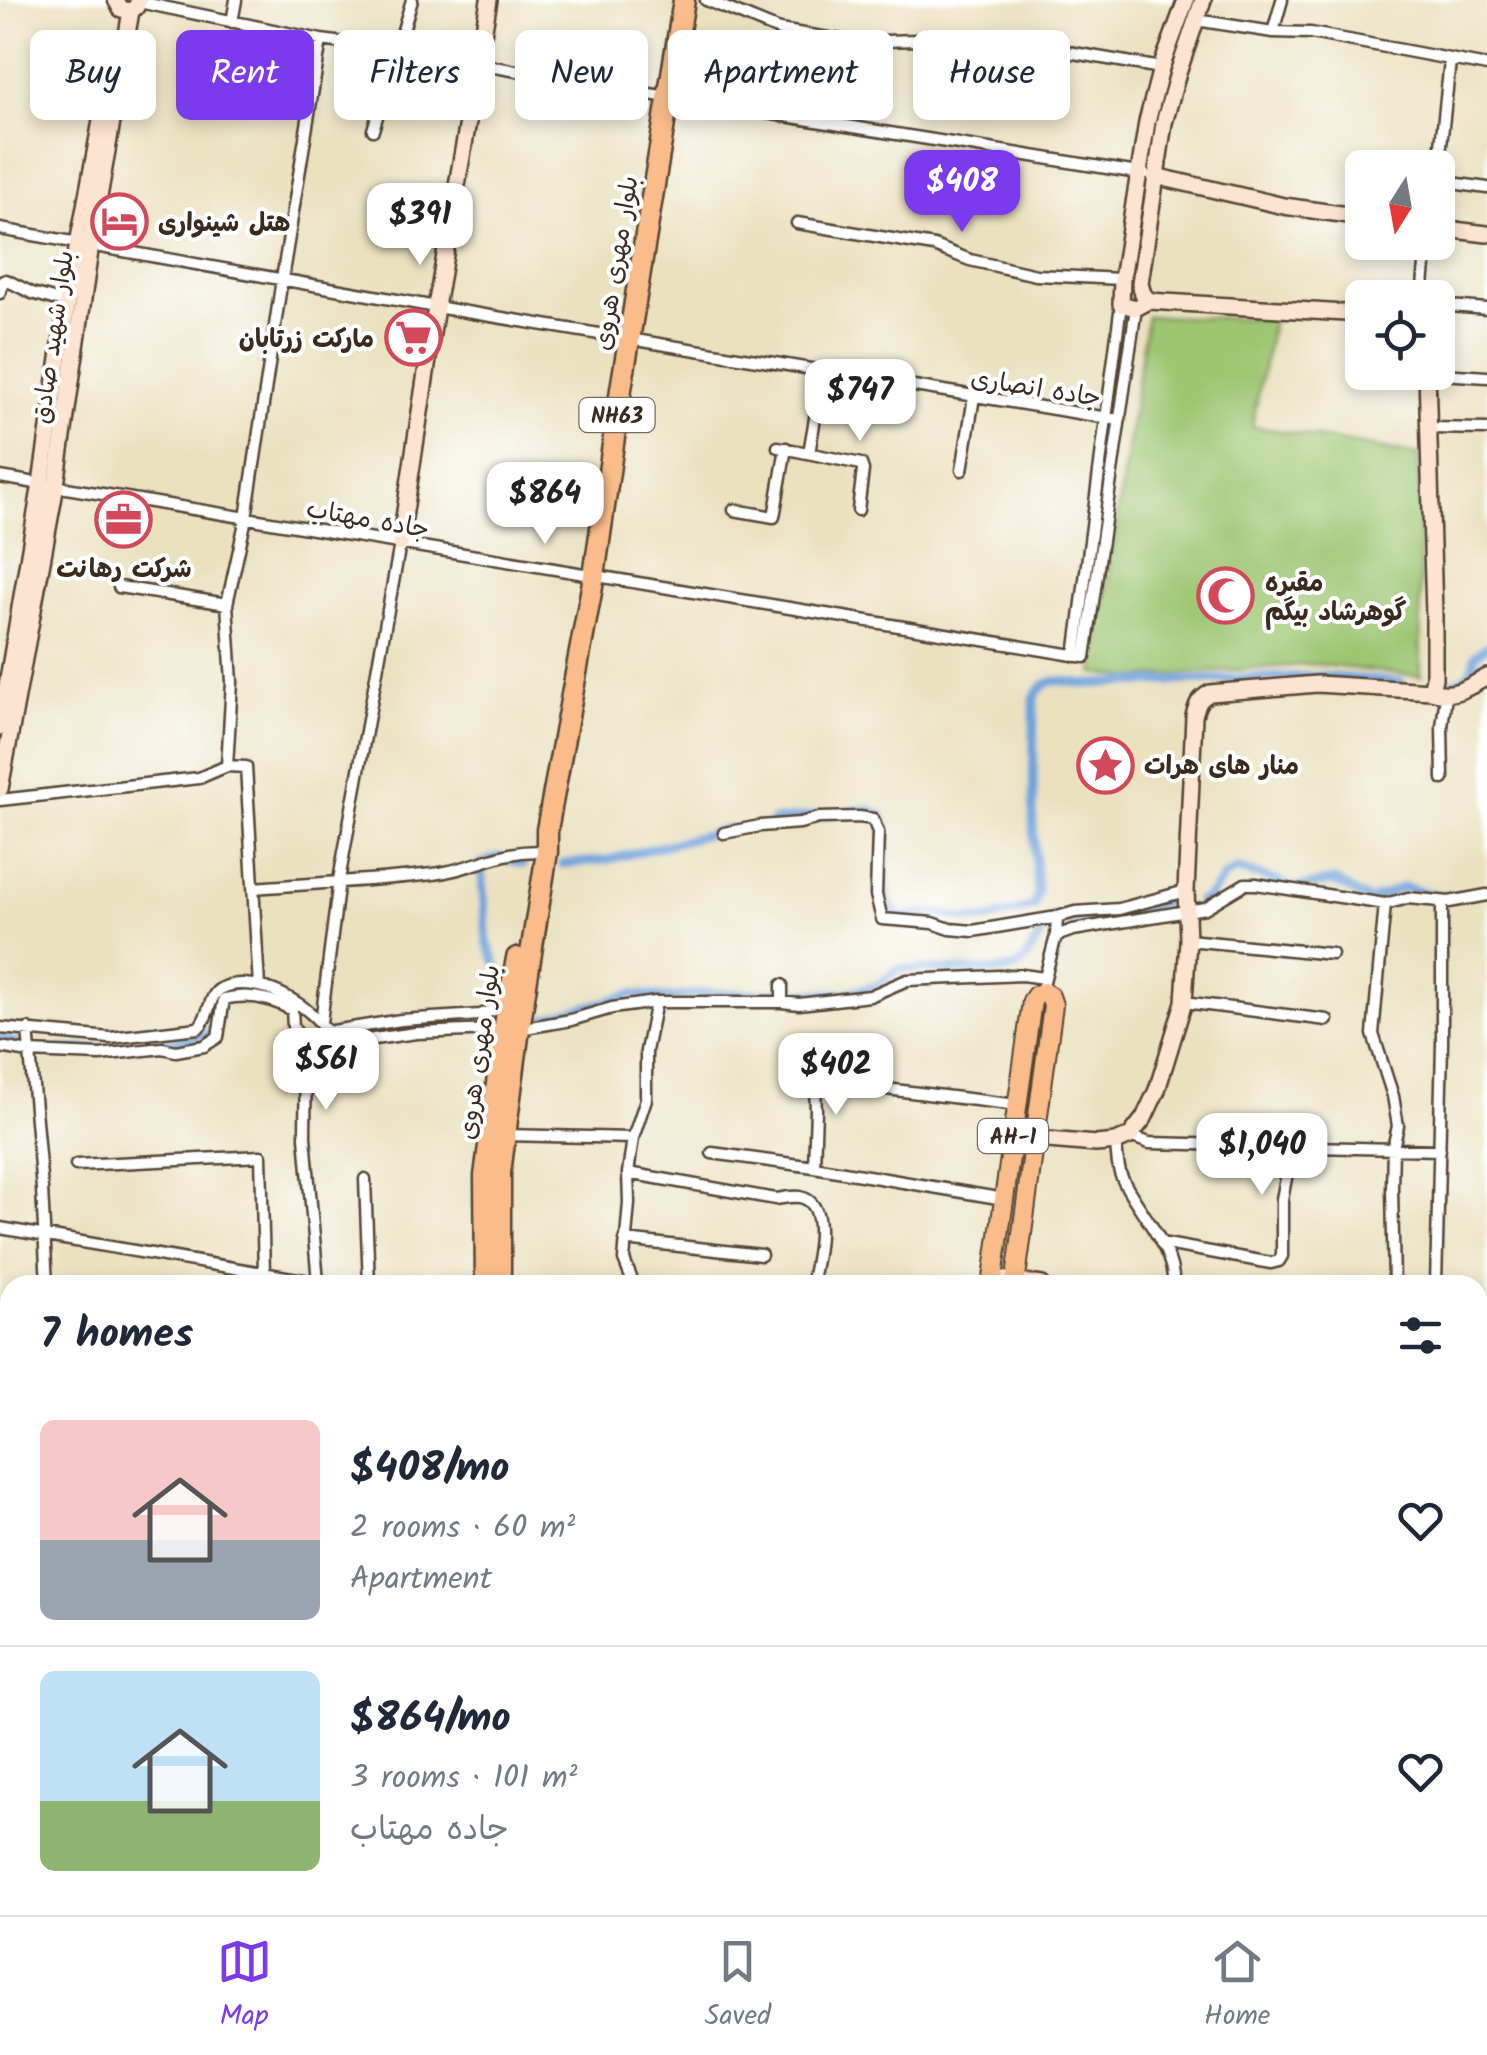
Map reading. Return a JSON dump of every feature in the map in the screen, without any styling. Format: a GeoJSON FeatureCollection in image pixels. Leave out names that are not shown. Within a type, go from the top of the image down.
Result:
{"type":"FeatureCollection","features":[{"type":"Feature","properties":{"kind":"highway","name":"بلوار مهری هروی"},"geometry":{"type":"LineString","coordinates":[[500,1275],[500,1173],[512,1030],[509,1004],[547,830],[594,576],[684,0]]}},
{"type":"Feature","properties":{"kind":"highway","name":"بلوار مهری هروی"},"geometry":{"type":"LineString","coordinates":[[486,1275],[485,1176],[541,852]]}},
{"type":"Feature","properties":{"kind":"main road"},"geometry":{"type":"LineString","coordinates":[[484,30],[489,0]]}},
{"type":"Feature","properties":{"kind":"main road"},"geometry":{"type":"LineString","coordinates":[[1136,304],[1143,294],[1140,284],[1148,174],[1146,122],[1186,0]]}},
{"type":"Feature","properties":{"kind":"main road"},"geometry":{"type":"LineString","coordinates":[[1136,304],[1122,279],[1148,174],[1204,0]]}},
{"type":"Feature","properties":{"kind":"main road","name":"بلوار شهید صادق"},"geometry":{"type":"LineString","coordinates":[[0,789],[85,244],[130,4]]}},
{"type":"Feature","properties":{"kind":"main road"},"geometry":{"type":"LineString","coordinates":[[400,544],[468,120]]}},
{"type":"Feature","properties":{"kind":"main road"},"geometry":{"type":"LineString","coordinates":[[1148,174],[1284,206],[1345,215]]}},
{"type":"Feature","properties":{"kind":"main road"},"geometry":{"type":"LineString","coordinates":[[1455,230],[1487,234]]}},
{"type":"Feature","properties":{"kind":"main road","name":"بلوار شهید صادق"},"geometry":{"type":"LineString","coordinates":[[0,727],[48,484],[67,303],[85,244]]}},
{"type":"Feature","properties":{"kind":"main road"},"geometry":{"type":"LineString","coordinates":[[1136,304],[1345,313]]}},
{"type":"Feature","properties":{"kind":"main road"},"geometry":{"type":"LineString","coordinates":[[1427,390],[1437,688]]}},
{"type":"Feature","properties":{"kind":"main road"},"geometry":{"type":"LineString","coordinates":[[1036,1140],[1096,1144],[1123,1139],[1144,1118],[1157,1090],[1184,1002],[1194,716],[1201,698],[1210,692],[1317,684],[1467,688],[1487,677]]}},
{"type":"Feature","properties":{"kind":"main road","name":"AH-1"},"geometry":{"type":"LineString","coordinates":[[993,1275],[1032,1001],[1043,985],[1054,1004],[1017,1275]]}},
{"type":"Feature","properties":{"kind":"street"},"geometry":{"type":"LineString","coordinates":[[232,22],[236,0]]}},
{"type":"Feature","properties":{"kind":"street"},"geometry":{"type":"LineString","coordinates":[[402,30],[412,0]]}},
{"type":"Feature","properties":{"kind":"street"},"geometry":{"type":"LineString","coordinates":[[706,0],[779,30],[853,42],[917,40],[1039,47],[1161,68]]}},
{"type":"Feature","properties":{"kind":"street"},"geometry":{"type":"LineString","coordinates":[[1273,32],[1282,0]]}},
{"type":"Feature","properties":{"kind":"street"},"geometry":{"type":"LineString","coordinates":[[130,4],[334,42]]}},
{"type":"Feature","properties":{"kind":"street"},"geometry":{"type":"LineString","coordinates":[[1196,20],[1273,32],[1310,33],[1487,66]]}},
{"type":"Feature","properties":{"kind":"street"},"geometry":{"type":"LineString","coordinates":[[227,766],[232,682],[227,604],[246,518],[321,40]]}},
{"type":"Feature","properties":{"kind":"street"},"geometry":{"type":"LineString","coordinates":[[1441,150],[1450,61]]}},
{"type":"Feature","properties":{"kind":"street"},"geometry":{"type":"LineString","coordinates":[[495,67],[1148,174]]}},
{"type":"Feature","properties":{"kind":"street"},"geometry":{"type":"LineString","coordinates":[[373,130],[376,120]]}},
{"type":"Feature","properties":{"kind":"street"},"geometry":{"type":"LineString","coordinates":[[1455,183],[1487,188]]}},
{"type":"Feature","properties":{"kind":"street"},"geometry":{"type":"LineString","coordinates":[[797,222],[934,246],[970,260],[1036,275],[1122,279]]}},
{"type":"Feature","properties":{"kind":"street","name":"جاده انصاری"},"geometry":{"type":"LineString","coordinates":[[0,229],[628,340],[1120,420]]}},
{"type":"Feature","properties":{"kind":"street"},"geometry":{"type":"LineString","coordinates":[[0,293],[6,280],[67,303]]}},
{"type":"Feature","properties":{"kind":"street"},"geometry":{"type":"LineString","coordinates":[[1080,656],[1106,419],[1136,304]]}},
{"type":"Feature","properties":{"kind":"street"},"geometry":{"type":"LineString","coordinates":[[1080,656],[1136,304]]}},
{"type":"Feature","properties":{"kind":"street"},"geometry":{"type":"LineString","coordinates":[[1455,306],[1487,309]]}},
{"type":"Feature","properties":{"kind":"street"},"geometry":{"type":"LineString","coordinates":[[809,453],[822,372]]}},
{"type":"Feature","properties":{"kind":"street"},"geometry":{"type":"LineString","coordinates":[[1455,375],[1487,377]]}},
{"type":"Feature","properties":{"kind":"street"},"geometry":{"type":"LineString","coordinates":[[962,470],[974,397]]}},
{"type":"Feature","properties":{"kind":"street"},"geometry":{"type":"LineString","coordinates":[[1428,428],[1487,429]]}},
{"type":"Feature","properties":{"kind":"street"},"geometry":{"type":"LineString","coordinates":[[734,510],[774,517],[782,448],[860,464],[863,470],[858,510]]}},
{"type":"Feature","properties":{"kind":"street","name":"جاده مهتاب"},"geometry":{"type":"LineString","coordinates":[[0,477],[1080,656]]}},
{"type":"Feature","properties":{"kind":"street"},"geometry":{"type":"LineString","coordinates":[[325,1046],[339,880],[400,544]]}},
{"type":"Feature","properties":{"kind":"street"},"geometry":{"type":"LineString","coordinates":[[119,587],[227,604]]}},
{"type":"Feature","properties":{"kind":"street"},"geometry":{"type":"LineString","coordinates":[[1437,688],[1443,779]]}},
{"type":"Feature","properties":{"kind":"street"},"geometry":{"type":"LineString","coordinates":[[0,800],[199,778],[227,766],[246,768],[259,986]]}},
{"type":"Feature","properties":{"kind":"street"},"geometry":{"type":"LineString","coordinates":[[724,833],[819,818],[873,820],[878,832],[876,894],[882,919],[950,929],[973,931],[1075,912],[1119,909],[1186,891]]}},
{"type":"Feature","properties":{"kind":"street"},"geometry":{"type":"LineString","coordinates":[[254,888],[436,874],[501,855],[541,852]]}},
{"type":"Feature","properties":{"kind":"street"},"geometry":{"type":"LineString","coordinates":[[1056,936],[1205,908],[1245,884],[1386,904],[1408,898],[1442,902],[1487,895]]}},
{"type":"Feature","properties":{"kind":"street"},"geometry":{"type":"LineString","coordinates":[[1436,1275],[1442,902]]}},
{"type":"Feature","properties":{"kind":"street"},"geometry":{"type":"LineString","coordinates":[[1386,904],[1373,1034],[1393,1096],[1398,1126],[1392,1188],[1394,1275]]}},
{"type":"Feature","properties":{"kind":"street"},"geometry":{"type":"LineString","coordinates":[[306,1047],[416,1033],[512,1030],[656,1002],[799,1004],[870,996],[906,980],[1022,975],[1043,985],[1057,918]]}},
{"type":"Feature","properties":{"kind":"street"},"geometry":{"type":"LineString","coordinates":[[1188,940],[1332,954]]}},
{"type":"Feature","properties":{"kind":"street"},"geometry":{"type":"LineString","coordinates":[[782,984],[782,1002]]}},
{"type":"Feature","properties":{"kind":"street"},"geometry":{"type":"LineString","coordinates":[[0,1047],[198,1028],[206,1020],[212,996],[221,988],[259,986],[289,998],[324,1027],[480,1015],[509,1004]]}},
{"type":"Feature","properties":{"kind":"street"},"geometry":{"type":"LineString","coordinates":[[0,1028],[29,1043],[100,1055],[162,1048],[176,1051],[204,1046],[218,1036],[224,999],[240,995],[275,1000],[292,1010],[293,1027],[306,1047],[305,1137],[317,1275]]}},
{"type":"Feature","properties":{"kind":"street"},"geometry":{"type":"LineString","coordinates":[[630,1275],[624,1260],[630,1203],[628,1173],[633,1138],[646,1099],[646,1051],[656,1002]]}},
{"type":"Feature","properties":{"kind":"street"},"geometry":{"type":"LineString","coordinates":[[1184,1002],[1327,1020]]}},
{"type":"Feature","properties":{"kind":"street"},"geometry":{"type":"LineString","coordinates":[[29,1043],[46,1275]]}},
{"type":"Feature","properties":{"kind":"street"},"geometry":{"type":"LineString","coordinates":[[814,1069],[814,1167]]}},
{"type":"Feature","properties":{"kind":"street"},"geometry":{"type":"LineString","coordinates":[[878,1088],[1017,1105]]}},
{"type":"Feature","properties":{"kind":"street"},"geometry":{"type":"LineString","coordinates":[[505,1135],[633,1138]]}},
{"type":"Feature","properties":{"kind":"street"},"geometry":{"type":"LineString","coordinates":[[1174,1275],[1161,1243],[1120,1176],[1123,1139],[1292,1148],[1440,1150]]}},
{"type":"Feature","properties":{"kind":"street"},"geometry":{"type":"LineString","coordinates":[[1161,1243],[1272,1263],[1279,1261],[1282,1199],[1292,1148]]}},
{"type":"Feature","properties":{"kind":"street"},"geometry":{"type":"LineString","coordinates":[[712,1153],[1004,1199]]}},
{"type":"Feature","properties":{"kind":"street"},"geometry":{"type":"LineString","coordinates":[[76,1165],[261,1156],[264,1273]]}},
{"type":"Feature","properties":{"kind":"street"},"geometry":{"type":"LineString","coordinates":[[628,1173],[776,1199],[807,1200],[819,1219],[813,1275]]}},
{"type":"Feature","properties":{"kind":"street"},"geometry":{"type":"LineString","coordinates":[[365,1179],[369,1275]]}},
{"type":"Feature","properties":{"kind":"street"},"geometry":{"type":"LineString","coordinates":[[0,1228],[276,1275]]}},
{"type":"Feature","properties":{"kind":"street"},"geometry":{"type":"LineString","coordinates":[[625,1240],[761,1255]]}},
{"type":"Feature","properties":{"kind":"green space"},"geometry":{"type":"Polygon","coordinates":[[[1147,316],[1273,319],[1252,426],[1419,455],[1421,676],[1313,664],[1133,678],[1094,673],[1147,316]]]}},
{"type":"Feature","properties":{"kind":"waterway"},"geometry":{"type":"LineString","coordinates":[[1431,684],[1461,680],[1471,671],[1475,655],[1487,646]]}},
{"type":"Feature","properties":{"kind":"waterway"},"geometry":{"type":"LineString","coordinates":[[773,821],[869,809],[882,816],[887,903],[899,916],[935,913],[988,920],[1034,906],[1034,698],[1049,682],[1318,676],[1401,682]]}},
{"type":"Feature","properties":{"kind":"waterway"},"geometry":{"type":"LineString","coordinates":[[562,864],[607,860],[728,829]]}},
{"type":"Feature","properties":{"kind":"waterway"},"geometry":{"type":"LineString","coordinates":[[500,973],[487,942],[481,864],[499,857],[523,864]]}},
{"type":"Feature","properties":{"kind":"waterway"},"geometry":{"type":"LineString","coordinates":[[1199,901],[1206,900],[1224,877],[1237,869],[1291,889],[1334,881],[1370,901],[1403,887],[1448,898]]}},
{"type":"Feature","properties":{"kind":"waterway"},"geometry":{"type":"LineString","coordinates":[[1070,921],[1122,917],[1158,904],[1178,902]]}},
{"type":"Feature","properties":{"kind":"waterway"},"geometry":{"type":"LineString","coordinates":[[537,1021],[632,994],[671,998],[702,993],[846,993],[876,986],[899,969],[1015,968],[1025,960],[1042,933]]}},
{"type":"Feature","properties":{"kind":"waterway"},"geometry":{"type":"LineString","coordinates":[[221,998],[239,990],[256,993]]}},
{"type":"Feature","properties":{"kind":"waterway"},"geometry":{"type":"LineString","coordinates":[[154,1045],[205,1035],[215,1029],[217,1019]]}},
{"type":"Feature","properties":{"kind":"waterway"},"geometry":{"type":"LineString","coordinates":[[337,1041],[407,1026],[479,1027]]}},
{"type":"Feature","properties":{"kind":"waterway"},"geometry":{"type":"LineString","coordinates":[[0,1038],[34,1048]]}},
{"type":"Feature","properties":{"kind":"waterway"},"geometry":{"type":"LineString","coordinates":[[64,1049],[139,1046]]}},
{"type":"Feature","properties":{"kind":"place","name":"هتل شینواری"},"geometry":{"type":"Point","coordinates":[119,222]}},
{"type":"Feature","properties":{"kind":"place","name":"مارکت زرتابان"},"geometry":{"type":"Point","coordinates":[413,338]}},
{"type":"Feature","properties":{"kind":"place","name":"شرکت رهانت"},"geometry":{"type":"Point","coordinates":[124,519]}},
{"type":"Feature","properties":{"kind":"place","name":"مقبره گوهرشاد بیگم"},"geometry":{"type":"Point","coordinates":[1226,596]}},
{"type":"Feature","properties":{"kind":"place","name":"منار های هرات"},"geometry":{"type":"Point","coordinates":[1105,765]}}]}
